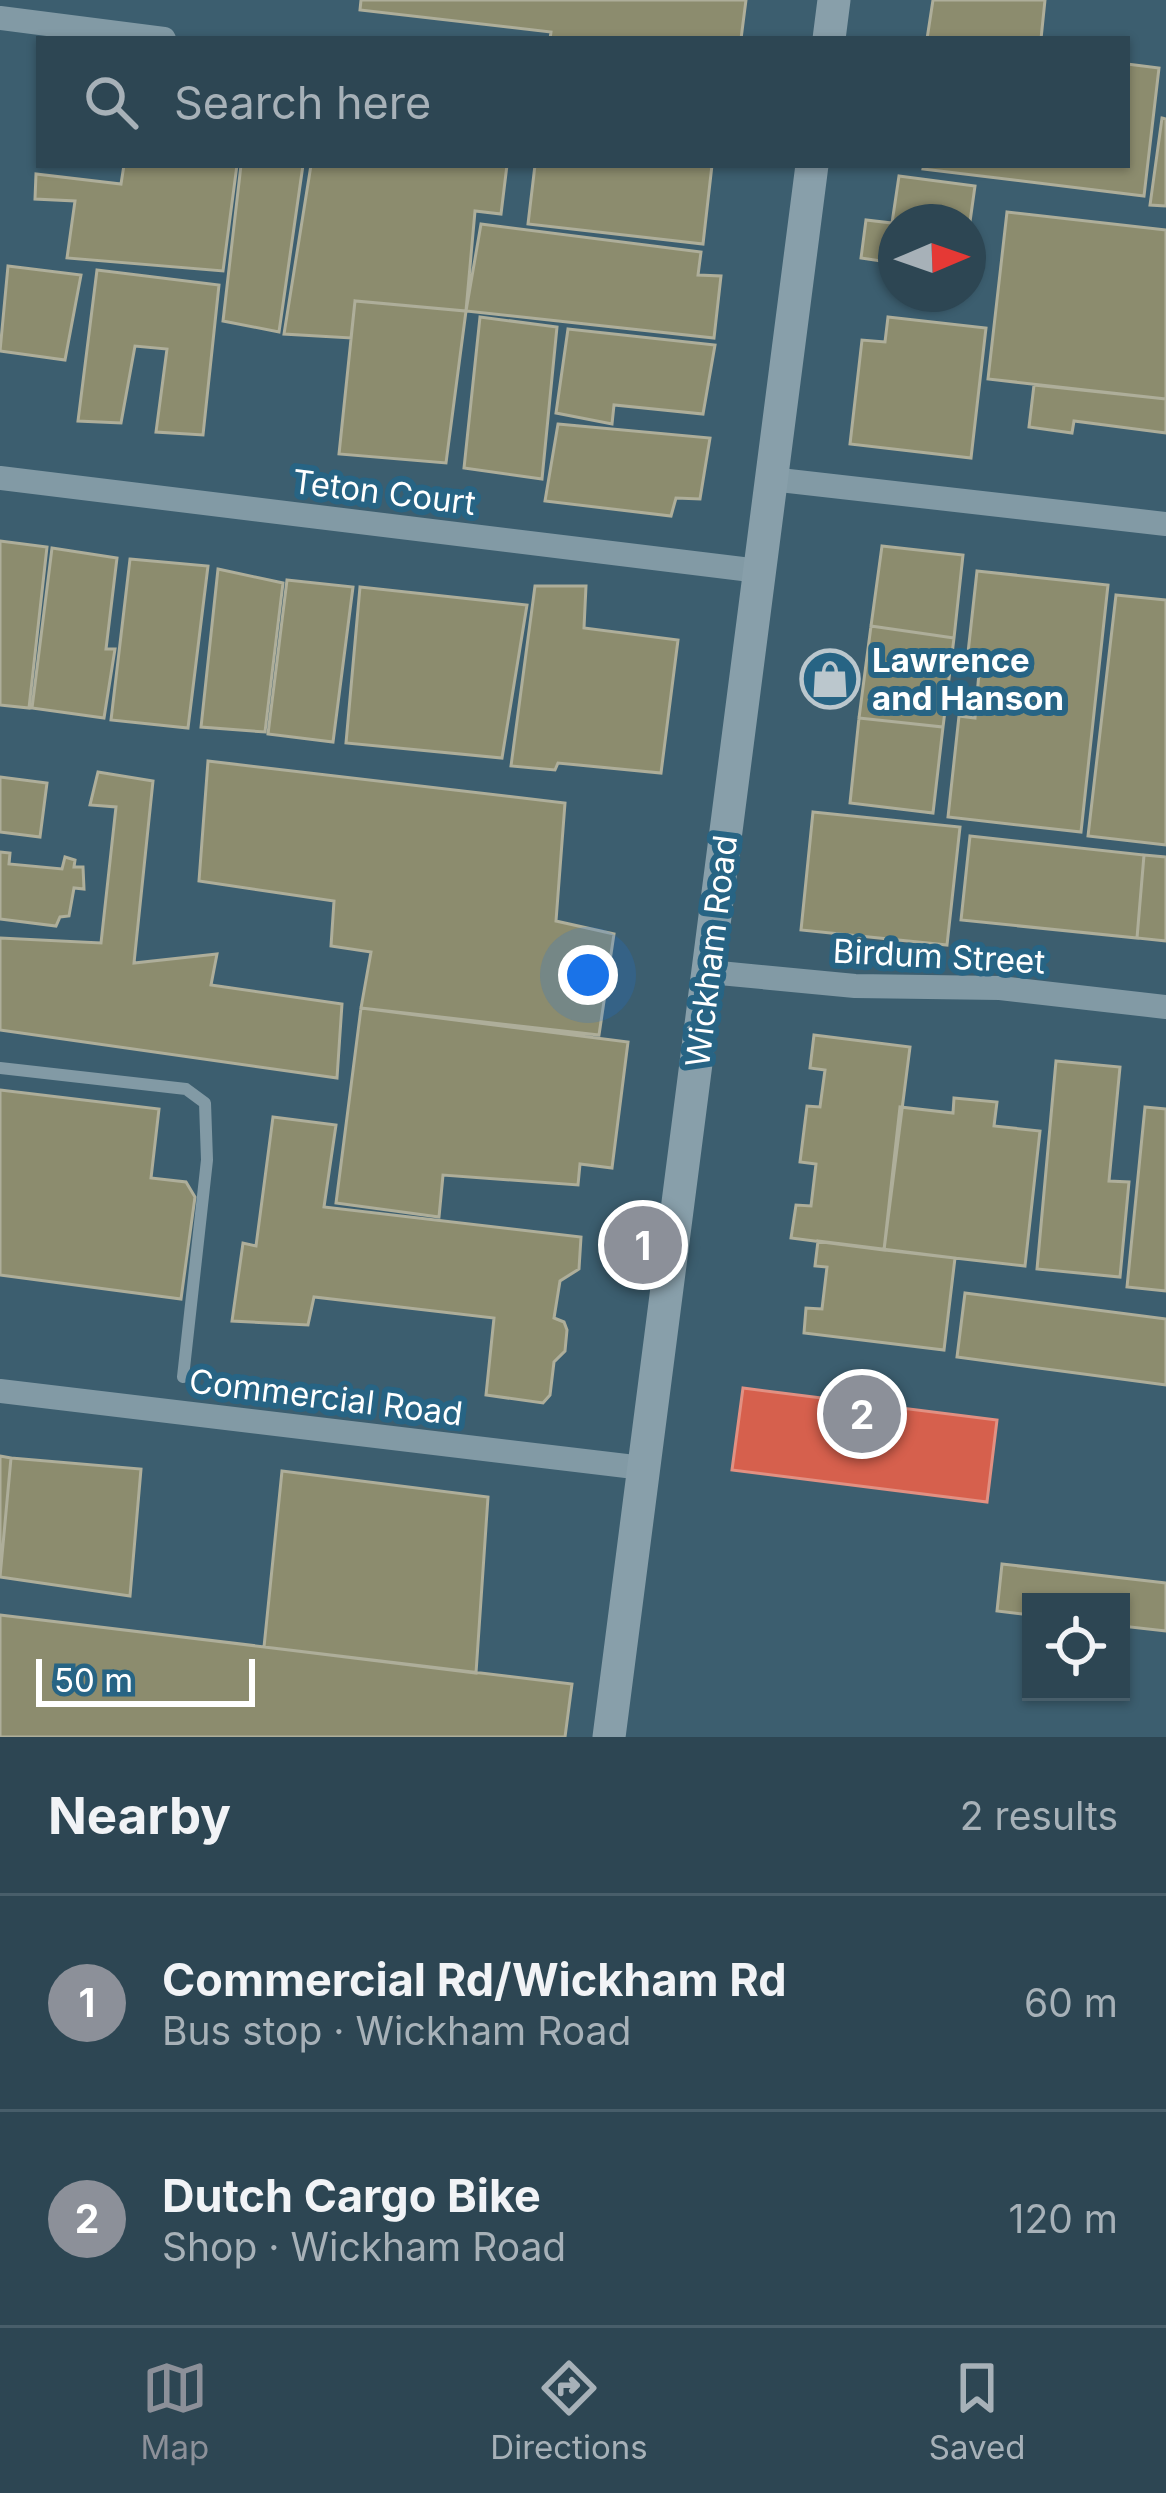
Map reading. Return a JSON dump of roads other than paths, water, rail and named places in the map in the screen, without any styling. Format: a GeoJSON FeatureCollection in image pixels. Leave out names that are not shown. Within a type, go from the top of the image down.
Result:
{"type":"FeatureCollection","features":[{"type":"Feature","properties":{"kind":"main road"},"geometry":{"type":"LineString","coordinates":[[829,36],[834,0]]}},
{"type":"Feature","properties":{"kind":"main road","name":"Wickham Road"},"geometry":{"type":"LineString","coordinates":[[609,1737],[812,168]]}},
{"type":"Feature","properties":{"kind":"street"},"geometry":{"type":"LineString","coordinates":[[0,19],[139,36]]}},
{"type":"Feature","properties":{"kind":"street","name":"Teton Court"},"geometry":{"type":"LineString","coordinates":[[0,478],[759,571]]}},
{"type":"Feature","properties":{"kind":"street"},"geometry":{"type":"LineString","coordinates":[[771,479],[1166,524]]}},
{"type":"Feature","properties":{"kind":"street","name":"Birdum Street"},"geometry":{"type":"LineString","coordinates":[[709,972],[855,986],[1000,988],[1166,1007]]}},
{"type":"Feature","properties":{"kind":"street","name":"Commercial Road"},"geometry":{"type":"LineString","coordinates":[[0,1391],[643,1468]]}},
{"type":"Feature","properties":{"kind":"lane"},"geometry":{"type":"LineString","coordinates":[[0,1068],[186,1089],[205,1103],[207,1160],[182,1377]]}},
{"type":"Feature","properties":{"kind":"place","name":"Lawrence and Hanson"},"geometry":{"type":"Point","coordinates":[830,679]}},
{"type":"Feature","properties":{"kind":"place","name":"Commercial Rd/Wickham Rd"},"geometry":{"type":"Point","coordinates":[643,1245]}},
{"type":"Feature","properties":{"kind":"place","name":"Dutch Cargo Bike"},"geometry":{"type":"Point","coordinates":[862,1414]}}]}
